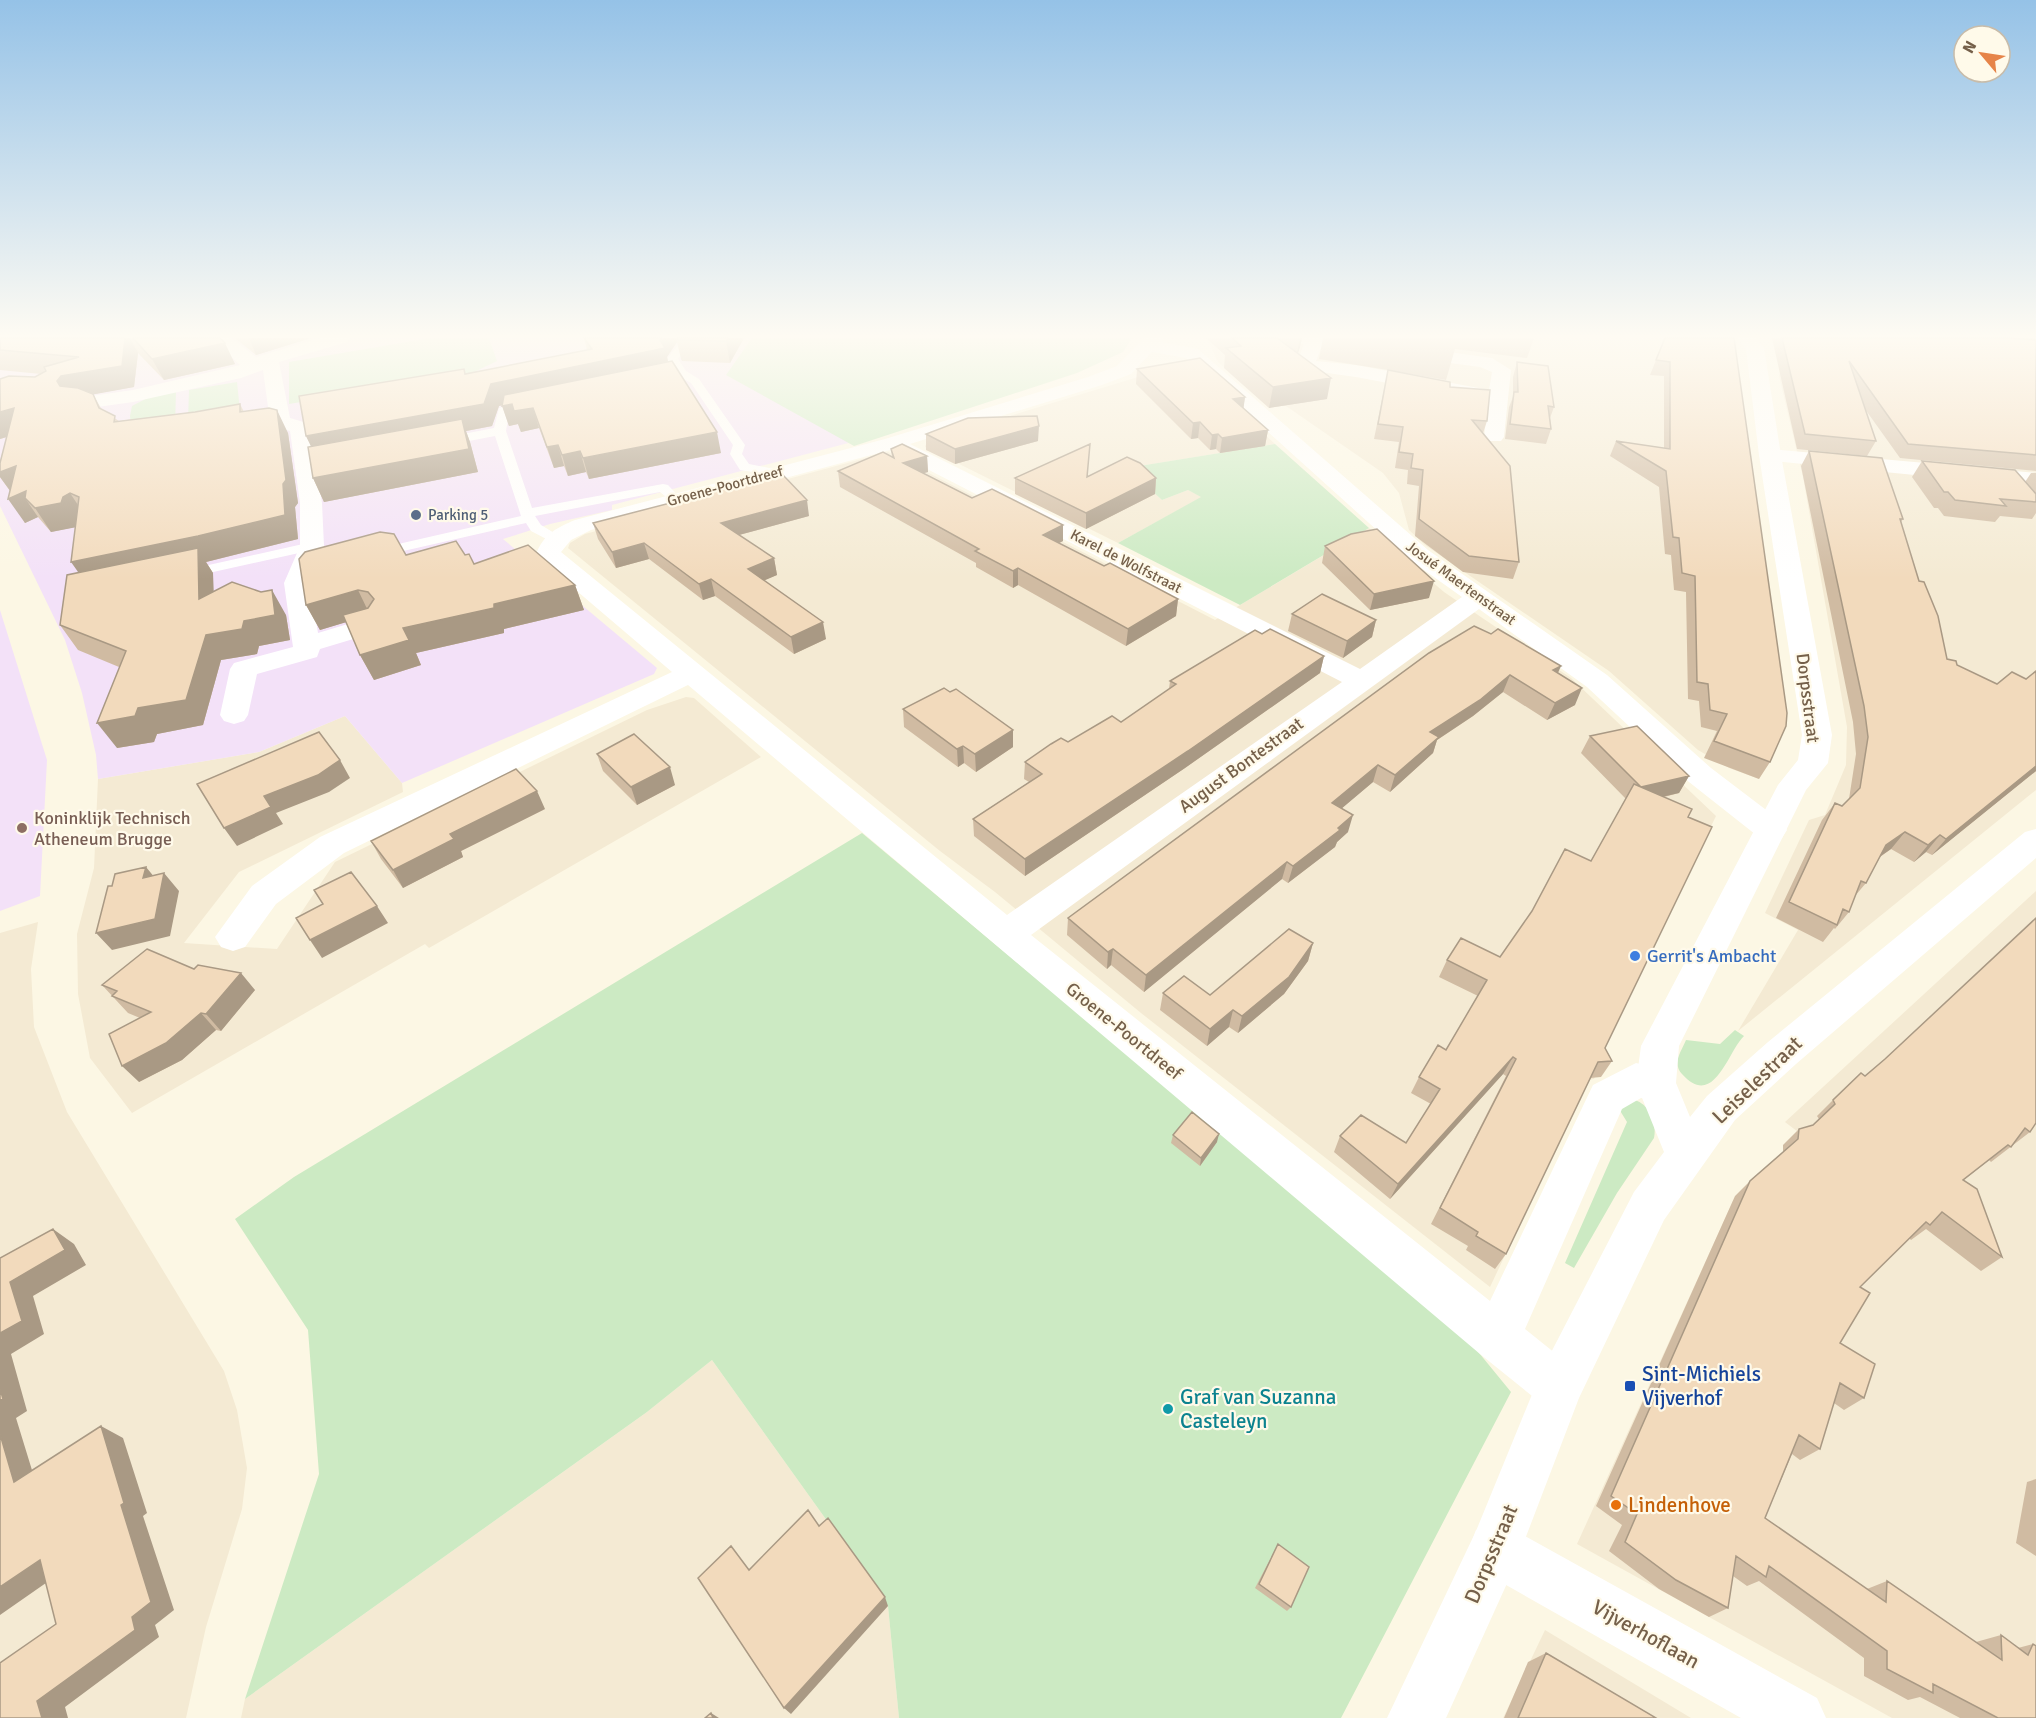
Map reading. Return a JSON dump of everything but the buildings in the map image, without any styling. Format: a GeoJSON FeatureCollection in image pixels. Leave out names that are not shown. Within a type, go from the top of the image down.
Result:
{"type":"FeatureCollection","features":[{"type":"Feature","properties":{"kind":"street"},"geometry":{"type":"LineString","coordinates":[[234,715],[244,669],[307,651],[297,583],[310,561],[310,466],[300,427],[274,418]]}},
{"type":"Feature","properties":{"kind":"street","name":"Groene-Poortdreef"},"geometry":{"type":"LineString","coordinates":[[976,418],[892,443],[583,525],[556,540],[549,552],[553,558],[691,673],[1559,1387]]}},
{"type":"Feature","properties":{"kind":"street","name":"Josué Maertenstraat"},"geometry":{"type":"LineString","coordinates":[[1268,418],[1419,555],[1597,681],[1700,775],[1771,830]]}},
{"type":"Feature","properties":{"kind":"street"},"geometry":{"type":"LineString","coordinates":[[1494,437],[1496,418]]}},
{"type":"Feature","properties":{"kind":"street","name":"Dorpsstraat"},"geometry":{"type":"LineString","coordinates":[[1687,1157],[1656,1083],[1660,1046],[1793,785],[1813,763],[1817,735],[1770,455],[1766,418]]}},
{"type":"Feature","properties":{"kind":"street","name":"Karel de Wolfstraat"},"geometry":{"type":"LineString","coordinates":[[892,443],[1360,680]]}},
{"type":"Feature","properties":{"kind":"street"},"geometry":{"type":"LineString","coordinates":[[1770,455],[2036,480]]}},
{"type":"Feature","properties":{"kind":"street","name":"August Bontestraat"},"geometry":{"type":"LineString","coordinates":[[1006,933],[1478,598]]}},
{"type":"Feature","properties":{"kind":"street"},"geometry":{"type":"LineString","coordinates":[[306,645],[371,625]]}},
{"type":"Feature","properties":{"kind":"street"},"geometry":{"type":"LineString","coordinates":[[233,937],[264,895],[332,845],[691,673]]}},
{"type":"Feature","properties":{"kind":"street","name":"Leiselestraat"},"geometry":{"type":"LineString","coordinates":[[1559,1387],[1649,1206],[1721,1108],[2036,840]]}},
{"type":"Feature","properties":{"kind":"street"},"geometry":{"type":"LineString","coordinates":[[1497,1336],[1607,1097],[1636,1080],[1656,1083]]}},
{"type":"Feature","properties":{"kind":"street","name":"Dorpsstraat"},"geometry":{"type":"LineString","coordinates":[[1416,1718],[1495,1550],[1559,1387]]}},
{"type":"Feature","properties":{"kind":"street","name":"Vijverhoflaan"},"geometry":{"type":"LineString","coordinates":[[1495,1550],[1797,1718]]}},
{"type":"Feature","properties":{"kind":"lane"},"geometry":{"type":"LineString","coordinates":[[502,418],[500,431],[528,516],[536,528],[556,540]]}},
{"type":"Feature","properties":{"kind":"lane"},"geometry":{"type":"LineString","coordinates":[[721,418],[739,444],[736,454],[745,467],[774,473]]}},
{"type":"Feature","properties":{"kind":"lane"},"geometry":{"type":"LineString","coordinates":[[431,444],[500,431]]}},
{"type":"Feature","properties":{"kind":"lane"},"geometry":{"type":"LineString","coordinates":[[360,557],[528,516],[663,488],[675,500]]}},
{"type":"Feature","properties":{"kind":"lane"},"geometry":{"type":"LineString","coordinates":[[176,576],[310,561]]}},
{"type":"Feature","properties":{"kind":"shaded area"},"geometry":{"type":"Polygon","coordinates":[[[0,418],[914,418],[894,431],[612,505],[612,510],[550,524],[503,539],[657,668],[654,674],[402,783],[345,716],[259,752],[98,779],[96,755],[82,693],[65,640],[0,506],[0,418]]]}},
{"type":"Feature","properties":{"kind":"shaded area"},"geometry":{"type":"Polygon","coordinates":[[[1002,418],[1247,418],[1275,444],[1128,468],[1162,500],[1188,490],[1202,497],[1118,543],[925,447],[927,441],[1002,418]]]}},
{"type":"Feature","properties":{"kind":"shaded area"},"geometry":{"type":"Polygon","coordinates":[[[1304,418],[1742,418],[1778,744],[1759,779],[1729,768],[1698,750],[1609,671],[1425,545],[1409,530],[1399,493],[1383,473],[1304,418]]]}},
{"type":"Feature","properties":{"kind":"shaded area"},"geometry":{"type":"Polygon","coordinates":[[[1789,418],[2036,418],[2036,790],[1738,1031],[1798,930],[1765,913],[1809,820],[1825,815],[1846,765],[1847,727],[1803,477],[1789,418]]]}},
{"type":"Feature","properties":{"kind":"shaded area"},"geometry":{"type":"Polygon","coordinates":[[[888,452],[1215,620],[1369,528],[1444,592],[1571,678],[1716,816],[1595,1065],[1598,1071],[1594,1079],[1588,1080],[1490,1287],[1141,1013],[995,892],[940,851],[568,548],[570,543],[585,534],[888,452]]]}},
{"type":"Feature","properties":{"kind":"shaded area","name":"Koninklijk Technisch Atheneum Brugge"},"geometry":{"type":"Polygon","coordinates":[[[0,610],[47,760],[40,896],[0,911],[0,610]]]}},
{"type":"Feature","properties":{"kind":"shaded area"},"geometry":{"type":"Polygon","coordinates":[[[686,697],[694,698],[761,757],[429,948],[425,944],[132,1113],[90,1058],[78,994],[77,934],[94,868],[98,779],[259,752],[345,716],[402,783],[403,792],[239,872],[184,943],[277,949],[335,862],[647,710],[686,697]]]}},
{"type":"Feature","properties":{"kind":"shaded area"},"geometry":{"type":"Polygon","coordinates":[[[2036,891],[2036,1718],[1892,1718],[1577,1544],[1733,1201],[1783,1153],[1784,1146],[1802,1135],[1785,1122],[2036,891]]]}},
{"type":"Feature","properties":{"kind":"shaded area"},"geometry":{"type":"Polygon","coordinates":[[[38,922],[31,969],[34,1027],[67,1112],[224,1371],[237,1410],[247,1468],[242,1509],[206,1627],[186,1718],[0,1718],[0,933],[38,922]]]}},
{"type":"Feature","properties":{"kind":"shaded area"},"geometry":{"type":"Polygon","coordinates":[[[712,1360],[888,1606],[899,1718],[241,1718],[245,1699],[647,1412],[712,1360]]]}},
{"type":"Feature","properties":{"kind":"shaded area"},"geometry":{"type":"Polygon","coordinates":[[[1545,1630],[1691,1718],[1503,1718],[1545,1630]]]}},
{"type":"Feature","properties":{"kind":"green space"},"geometry":{"type":"Polygon","coordinates":[[[130,418],[175,418],[175,427],[131,424],[130,418]]]}},
{"type":"Feature","properties":{"kind":"green space"},"geometry":{"type":"Polygon","coordinates":[[[804,418],[939,418],[854,446],[804,418]]]}},
{"type":"Feature","properties":{"kind":"green space"},"geometry":{"type":"Polygon","coordinates":[[[1275,444],[1369,528],[1240,605],[1118,543],[1201,497],[1188,490],[1162,500],[1127,468],[1275,444]]]}},
{"type":"Feature","properties":{"kind":"green space"},"geometry":{"type":"Polygon","coordinates":[[[862,833],[1466,1337],[1511,1392],[1341,1718],[899,1718],[888,1606],[712,1360],[647,1412],[245,1699],[319,1474],[308,1330],[235,1219],[294,1177],[862,833]]]}},
{"type":"Feature","properties":{"kind":"green space"},"geometry":{"type":"Polygon","coordinates":[[[1735,1030],[1744,1036],[1719,1074],[1711,1082],[1703,1085],[1693,1083],[1682,1074],[1678,1062],[1686,1040],[1720,1044],[1735,1030]]]}},
{"type":"Feature","properties":{"kind":"green space"},"geometry":{"type":"Polygon","coordinates":[[[1635,1100],[1645,1106],[1651,1115],[1654,1138],[1617,1193],[1574,1268],[1565,1263],[1627,1122],[1619,1109],[1635,1100]]]}},
{"type":"Feature","properties":{"kind":"place","name":"Parking 5"},"geometry":{"type":"Point","coordinates":[416,515]}},
{"type":"Feature","properties":{"kind":"place","name":"Koninklijk Technisch Atheneum Brugge"},"geometry":{"type":"Point","coordinates":[22,828]}},
{"type":"Feature","properties":{"kind":"place","name":"Gerrit's Ambacht"},"geometry":{"type":"Point","coordinates":[1635,956]}},
{"type":"Feature","properties":{"kind":"place","name":"Sint-Michiels Vijverhof"},"geometry":{"type":"Point","coordinates":[1630,1386]}},
{"type":"Feature","properties":{"kind":"place","name":"Graf van Suzanna Casteleyn"},"geometry":{"type":"Point","coordinates":[1168,1409]}},
{"type":"Feature","properties":{"kind":"place","name":"Lindenhove"},"geometry":{"type":"Point","coordinates":[1616,1505]}}]}
